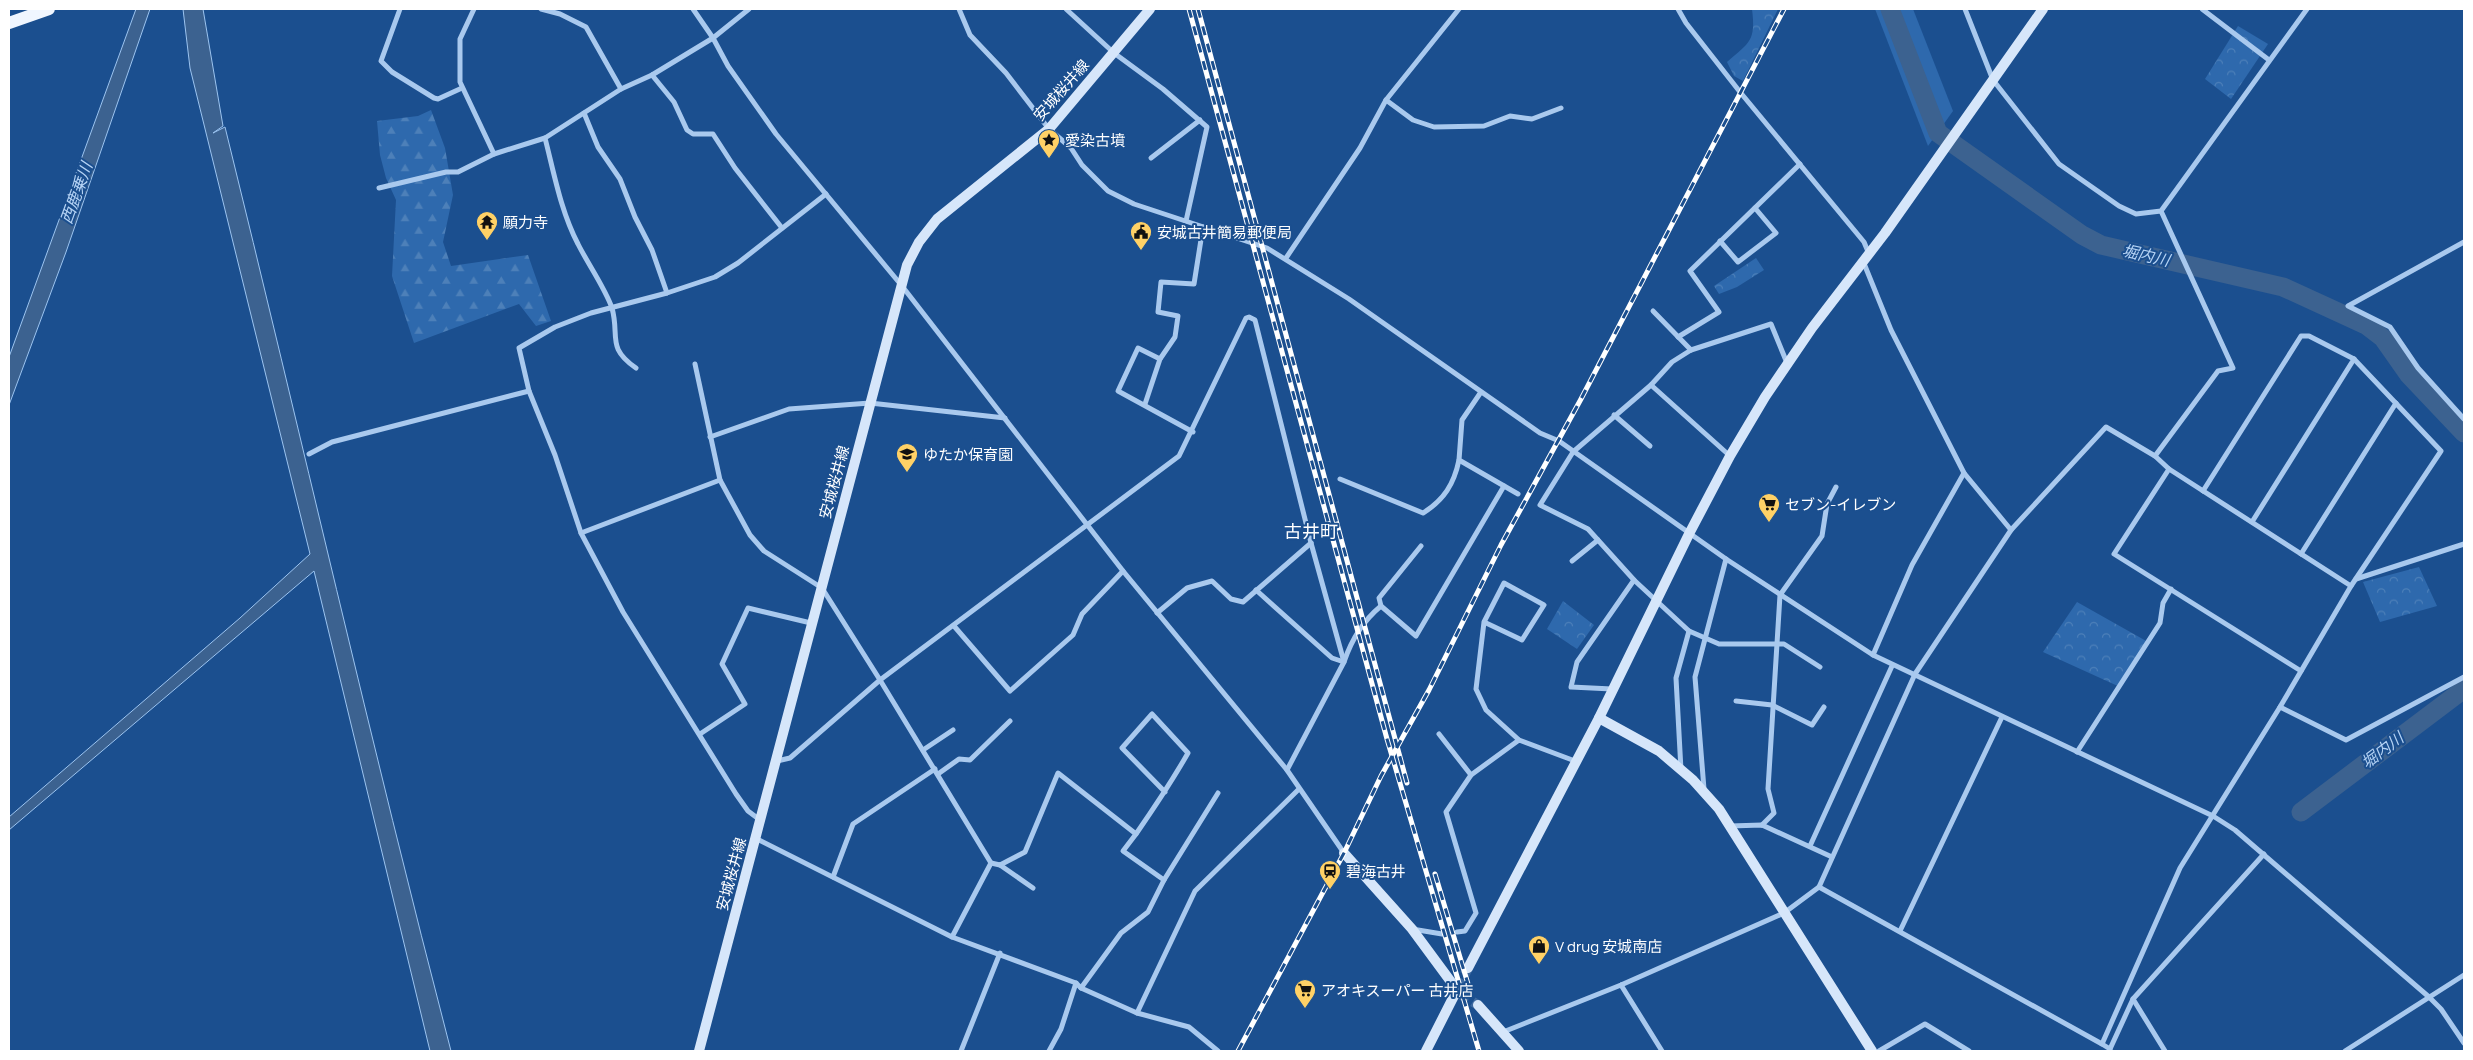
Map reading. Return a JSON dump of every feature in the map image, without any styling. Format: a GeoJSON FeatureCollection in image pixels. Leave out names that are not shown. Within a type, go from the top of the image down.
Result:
{"type":"FeatureCollection","features":[{"type":"Feature","properties":{"kind":"main road"},"geometry":{"type":"LineString","coordinates":[[9,23],[49,9]]}},
{"type":"Feature","properties":{"kind":"street"},"geometry":{"type":"LineString","coordinates":[[400,9],[381,61],[392,72],[434,98],[438,99],[462,88]]}},
{"type":"Feature","properties":{"kind":"street"},"geometry":{"type":"LineString","coordinates":[[474,9],[460,39],[460,82],[494,154]]}},
{"type":"Feature","properties":{"kind":"street"},"geometry":{"type":"LineString","coordinates":[[541,9],[560,14],[586,27],[621,89]]}},
{"type":"Feature","properties":{"kind":"street"},"geometry":{"type":"LineString","coordinates":[[693,9],[713,38],[728,66],[776,134],[902,286],[1122,571],[1286,770],[1344,853],[1412,929],[1458,991],[1426,1051]]}},
{"type":"Feature","properties":{"kind":"street"},"geometry":{"type":"LineString","coordinates":[[379,188],[446,172],[458,172],[494,154],[545,138],[621,89],[652,75],[713,38],[749,9]]}},
{"type":"Feature","properties":{"kind":"street"},"geometry":{"type":"LineString","coordinates":[[959,9],[970,35],[1006,73],[1049,129],[1071,148],[1082,165],[1108,191],[1134,204],[1267,248],[1286,258],[1349,299],[1540,433],[1559,441],[1726,559],[1873,655],[1892,666],[1915,674],[2213,816],[2235,830],[2264,854],[2429,997],[2442,1009],[2464,1043]]}},
{"type":"Feature","properties":{"kind":"street"},"geometry":{"type":"LineString","coordinates":[[1066,9],[1114,52],[1207,127],[1186,221]]}},
{"type":"Feature","properties":{"kind":"street","name":"安城桜井線"},"geometry":{"type":"LineString","coordinates":[[699,1051],[870,403],[913,253],[937,218],[1049,129],[1150,9]]}},
{"type":"Feature","properties":{"kind":"street"},"geometry":{"type":"LineString","coordinates":[[1286,258],[1360,148],[1386,100],[1459,9]]}},
{"type":"Feature","properties":{"kind":"street"},"geometry":{"type":"LineString","coordinates":[[1678,9],[1686,23],[1864,242],[1866,257],[1891,330],[1964,474],[2011,530]]}},
{"type":"Feature","properties":{"kind":"street"},"geometry":{"type":"LineString","coordinates":[[1965,9],[1993,80],[2059,164],[2119,206],[2136,214],[2161,211],[2307,9]]}},
{"type":"Feature","properties":{"kind":"street"},"geometry":{"type":"LineString","coordinates":[[1468,968],[1599,718],[1690,532],[1730,456],[1787,364],[1945,148],[2043,9]]}},
{"type":"Feature","properties":{"kind":"street"},"geometry":{"type":"LineString","coordinates":[[2202,9],[2269,60]]}},
{"type":"Feature","properties":{"kind":"street"},"geometry":{"type":"LineString","coordinates":[[652,75],[674,102],[687,130],[693,134],[713,134],[734,168],[782,228]]}},
{"type":"Feature","properties":{"kind":"street"},"geometry":{"type":"LineString","coordinates":[[1386,100],[1413,120],[1434,127],[1484,126],[1510,116],[1532,119],[1561,108]]}},
{"type":"Feature","properties":{"kind":"street"},"geometry":{"type":"LineString","coordinates":[[584,113],[598,147],[620,179],[635,217],[652,250],[667,293]]}},
{"type":"Feature","properties":{"kind":"street"},"geometry":{"type":"LineString","coordinates":[[1151,158],[1200,120]]}},
{"type":"Feature","properties":{"kind":"street"},"geometry":{"type":"LineString","coordinates":[[545,138],[556,185],[577,243],[612,308],[616,348],[625,360],[636,368]]}},
{"type":"Feature","properties":{"kind":"street"},"geometry":{"type":"LineString","coordinates":[[1678,337],[1719,312],[1690,271],[1800,164]]}},
{"type":"Feature","properties":{"kind":"street"},"geometry":{"type":"LineString","coordinates":[[760,820],[748,811],[623,612],[581,533],[555,455],[529,390],[519,348],[555,327],[603,309],[667,293],[715,277],[738,263],[826,194]]}},
{"type":"Feature","properties":{"kind":"street"},"geometry":{"type":"LineString","coordinates":[[1720,241],[1738,262],[1776,233],[1755,208]]}},
{"type":"Feature","properties":{"kind":"street"},"geometry":{"type":"LineString","coordinates":[[2155,456],[2218,371],[2233,368],[2161,211]]}},
{"type":"Feature","properties":{"kind":"street"},"geometry":{"type":"LineString","coordinates":[[1145,404],[1160,359],[1175,337],[1178,316],[1158,312],[1161,282],[1194,284],[1203,227]]}},
{"type":"Feature","properties":{"kind":"street"},"geometry":{"type":"LineString","coordinates":[[2464,242],[2348,306],[2390,327],[2418,368],[2464,419]]}},
{"type":"Feature","properties":{"kind":"street"},"geometry":{"type":"LineString","coordinates":[[1654,311],[1691,350]]}},
{"type":"Feature","properties":{"kind":"street"},"geometry":{"type":"LineString","coordinates":[[776,762],[790,758],[880,680],[1179,456],[1246,318],[1252,317],[1258,330],[1311,543],[1344,662]]}},
{"type":"Feature","properties":{"kind":"street"},"geometry":{"type":"LineString","coordinates":[[1787,364],[1771,324],[1691,350],[1672,362],[1651,385],[1573,452],[1540,505],[1588,529],[1634,580],[1689,631],[1718,644],[1784,644],[1820,667]]}},
{"type":"Feature","properties":{"kind":"street"},"geometry":{"type":"LineString","coordinates":[[2102,1044],[2180,868],[2280,707],[2351,586],[2440,451],[2354,360],[2309,336],[2301,336],[2203,491]]}},
{"type":"Feature","properties":{"kind":"street"},"geometry":{"type":"LineString","coordinates":[[1160,359],[1138,348],[1118,391],[1145,404],[1192,432]]}},
{"type":"Feature","properties":{"kind":"street"},"geometry":{"type":"LineString","coordinates":[[2252,522],[2354,360]]}},
{"type":"Feature","properties":{"kind":"street"},"geometry":{"type":"LineString","coordinates":[[695,364],[720,480],[750,535],[764,552],[822,588],[991,863],[1000,865],[1033,888]]}},
{"type":"Feature","properties":{"kind":"street"},"geometry":{"type":"LineString","coordinates":[[1651,385],[1730,456]]}},
{"type":"Feature","properties":{"kind":"street"},"geometry":{"type":"LineString","coordinates":[[309,454],[332,442],[529,390]]}},
{"type":"Feature","properties":{"kind":"street"},"geometry":{"type":"LineString","coordinates":[[1340,479],[1423,513],[1438,504],[1455,477],[1459,460],[1462,420],[1481,392]]}},
{"type":"Feature","properties":{"kind":"street"},"geometry":{"type":"LineString","coordinates":[[710,437],[789,409],[870,403],[1005,418]]}},
{"type":"Feature","properties":{"kind":"street"},"geometry":{"type":"LineString","coordinates":[[2301,554],[2396,403]]}},
{"type":"Feature","properties":{"kind":"street"},"geometry":{"type":"LineString","coordinates":[[1614,415],[1650,446]]}},
{"type":"Feature","properties":{"kind":"street"},"geometry":{"type":"LineString","coordinates":[[1502,1032],[1621,985],[1784,913],[1819,887],[1915,674],[2011,530],[2106,427],[2155,456],[2169,469],[2351,586]]}},
{"type":"Feature","properties":{"kind":"street"},"geometry":{"type":"LineString","coordinates":[[1459,460],[1518,494]]}},
{"type":"Feature","properties":{"kind":"street"},"geometry":{"type":"LineString","coordinates":[[2169,469],[2114,554],[2300,671]]}},
{"type":"Feature","properties":{"kind":"street"},"geometry":{"type":"LineString","coordinates":[[1873,655],[1912,565],[1964,474]]}},
{"type":"Feature","properties":{"kind":"street"},"geometry":{"type":"LineString","coordinates":[[581,533],[720,480]]}},
{"type":"Feature","properties":{"kind":"street"},"geometry":{"type":"LineString","coordinates":[[1422,546],[1379,598],[1381,606],[1416,636],[1504,486]]}},
{"type":"Feature","properties":{"kind":"street"},"geometry":{"type":"LineString","coordinates":[[1762,825],[1774,813],[1768,789],[1775,643],[1780,595],[1822,536],[1827,504],[1836,487]]}},
{"type":"Feature","properties":{"kind":"street"},"geometry":{"type":"LineString","coordinates":[[1572,562],[1598,540]]}},
{"type":"Feature","properties":{"kind":"street"},"geometry":{"type":"LineString","coordinates":[[1157,613],[1187,588],[1212,581],[1231,599],[1243,602],[1311,543]]}},
{"type":"Feature","properties":{"kind":"street"},"geometry":{"type":"LineString","coordinates":[[2356,579],[2464,544]]}},
{"type":"Feature","properties":{"kind":"street"},"geometry":{"type":"LineString","coordinates":[[1704,792],[1695,677],[1726,559]]}},
{"type":"Feature","properties":{"kind":"street"},"geometry":{"type":"LineString","coordinates":[[954,626],[1010,690],[1073,635],[1082,614],[1122,571]]}},
{"type":"Feature","properties":{"kind":"street"},"geometry":{"type":"LineString","coordinates":[[1612,689],[1571,687],[1577,662],[1634,580]]}},
{"type":"Feature","properties":{"kind":"street"},"geometry":{"type":"LineString","coordinates":[[1484,622],[1522,640],[1544,605],[1504,583],[1484,622],[1476,689],[1486,710],[1519,740],[1575,761]]}},
{"type":"Feature","properties":{"kind":"street"},"geometry":{"type":"LineString","coordinates":[[2076,752],[2160,623],[2163,603],[2171,589]]}},
{"type":"Feature","properties":{"kind":"street"},"geometry":{"type":"LineString","coordinates":[[1256,590],[1332,658],[1344,662]]}},
{"type":"Feature","properties":{"kind":"street"},"geometry":{"type":"LineString","coordinates":[[1286,770],[1344,662],[1349,649],[1370,615],[1381,606]]}},
{"type":"Feature","properties":{"kind":"street"},"geometry":{"type":"LineString","coordinates":[[700,734],[745,704],[722,664],[748,608],[812,623]]}},
{"type":"Feature","properties":{"kind":"street"},"geometry":{"type":"LineString","coordinates":[[1681,770],[1676,678],[1689,631]]}},
{"type":"Feature","properties":{"kind":"street"},"geometry":{"type":"LineString","coordinates":[[1810,846],[1892,666]]}},
{"type":"Feature","properties":{"kind":"street"},"geometry":{"type":"LineString","coordinates":[[2280,707],[2346,740],[2464,677]]}},
{"type":"Feature","properties":{"kind":"street"},"geometry":{"type":"LineString","coordinates":[[1736,701],[1772,705],[1812,725],[1824,707]]}},
{"type":"Feature","properties":{"kind":"street"},"geometry":{"type":"LineString","coordinates":[[1164,880],[1123,851],[1165,792],[1188,753],[1152,714],[1122,748],[1165,792]]}},
{"type":"Feature","properties":{"kind":"street"},"geometry":{"type":"LineString","coordinates":[[1900,931],[2002,717]]}},
{"type":"Feature","properties":{"kind":"street"},"geometry":{"type":"LineString","coordinates":[[1599,718],[1659,751],[1719,808],[1872,1051]]}},
{"type":"Feature","properties":{"kind":"street"},"geometry":{"type":"LineString","coordinates":[[833,877],[853,824],[936,771],[959,759],[970,760],[1010,721]]}},
{"type":"Feature","properties":{"kind":"street"},"geometry":{"type":"LineString","coordinates":[[923,750],[952,730]]}},
{"type":"Feature","properties":{"kind":"street"},"geometry":{"type":"LineString","coordinates":[[1439,734],[1471,775]]}},
{"type":"Feature","properties":{"kind":"street"},"geometry":{"type":"LineString","coordinates":[[1457,932],[1464,931],[1476,913],[1446,812],[1471,775],[1519,740]]}},
{"type":"Feature","properties":{"kind":"street"},"geometry":{"type":"LineString","coordinates":[[1000,865],[1025,852],[1058,773],[1136,834]]}},
{"type":"Feature","properties":{"kind":"street"},"geometry":{"type":"LineString","coordinates":[[1137,1013],[1195,891],[1299,789]]}},
{"type":"Feature","properties":{"kind":"street"},"geometry":{"type":"LineString","coordinates":[[1081,988],[1121,933],[1148,912],[1164,880],[1218,793]]}},
{"type":"Feature","properties":{"kind":"street"},"geometry":{"type":"LineString","coordinates":[[1730,826],[1762,825],[1832,857]]}},
{"type":"Feature","properties":{"kind":"street"},"geometry":{"type":"LineString","coordinates":[[755,838],[952,937],[1076,983],[1081,988],[1137,1013],[1189,1027],[1218,1051]]}},
{"type":"Feature","properties":{"kind":"street"},"geometry":{"type":"LineString","coordinates":[[1819,887],[2102,1044],[2109,1050],[2114,1044],[2133,999],[2264,854]]}},
{"type":"Feature","properties":{"kind":"street"},"geometry":{"type":"LineString","coordinates":[[952,937],[991,863]]}},
{"type":"Feature","properties":{"kind":"street"},"geometry":{"type":"LineString","coordinates":[[1412,929],[1442,934]]}},
{"type":"Feature","properties":{"kind":"street"},"geometry":{"type":"LineString","coordinates":[[961,1051],[1000,954]]}},
{"type":"Feature","properties":{"kind":"street"},"geometry":{"type":"LineString","coordinates":[[2344,1051],[2464,975]]}},
{"type":"Feature","properties":{"kind":"street"},"geometry":{"type":"LineString","coordinates":[[1049,1051],[1061,1029],[1076,983]]}},
{"type":"Feature","properties":{"kind":"street"},"geometry":{"type":"LineString","coordinates":[[1621,985],[1662,1051]]}},
{"type":"Feature","properties":{"kind":"street"},"geometry":{"type":"LineString","coordinates":[[2133,999],[2165,1051]]}},
{"type":"Feature","properties":{"kind":"street"},"geometry":{"type":"LineString","coordinates":[[1478,1005],[1519,1051]]}},
{"type":"Feature","properties":{"kind":"street"},"geometry":{"type":"LineString","coordinates":[[1879,1051],[1925,1024],[1969,1051]]}},
{"type":"Feature","properties":{"kind":"green space"},"geometry":{"type":"Polygon","coordinates":[[[1752,9],[1778,9],[1743,81],[1734,76],[1727,62],[1750,40],[1753,28],[1752,9]]]}},
{"type":"Feature","properties":{"kind":"green space"},"geometry":{"type":"Polygon","coordinates":[[[1875,9],[1913,9],[1953,111],[1928,146],[1875,9]]]}},
{"type":"Feature","properties":{"kind":"green space"},"geometry":{"type":"Polygon","coordinates":[[[2238,26],[2268,44],[2231,99],[2205,79],[2238,26]]]}},
{"type":"Feature","properties":{"kind":"green space"},"geometry":{"type":"Polygon","coordinates":[[[431,110],[445,148],[453,195],[443,242],[451,266],[528,255],[551,321],[536,326],[519,304],[414,343],[392,276],[396,200],[386,178],[380,155],[377,121],[418,116],[431,110]]]}},
{"type":"Feature","properties":{"kind":"green space"},"geometry":{"type":"Polygon","coordinates":[[[1756,258],[1764,270],[1737,287],[1719,294],[1714,286],[1756,258]]]}},
{"type":"Feature","properties":{"kind":"green space"},"geometry":{"type":"Polygon","coordinates":[[[2419,567],[2437,606],[2380,622],[2363,582],[2419,567]]]}},
{"type":"Feature","properties":{"kind":"green space"},"geometry":{"type":"Polygon","coordinates":[[[1563,601],[1594,625],[1577,649],[1547,629],[1563,601]]]}},
{"type":"Feature","properties":{"kind":"green space"},"geometry":{"type":"Polygon","coordinates":[[[2077,602],[2148,642],[2120,687],[2043,652],[2077,602]]]}},
{"type":"Feature","properties":{"kind":"water","name":"西鹿乗川"},"geometry":{"type":"Polygon","coordinates":[[[136,9],[150,9],[66,252],[9,405],[9,357],[136,9]]]}},
{"type":"Feature","properties":{"kind":"water"},"geometry":{"type":"Polygon","coordinates":[[[183,9],[203,9],[223,126],[213,133],[225,127],[364,705],[451,1051],[430,1051],[314,571],[9,830],[9,817],[240,618],[310,554],[190,68],[183,9]]]}},
{"type":"Feature","properties":{"kind":"waterway","name":"堀内川"},"geometry":{"type":"LineString","coordinates":[[1890,9],[1938,133],[2082,235],[2101,245],[2283,287],[2366,325],[2383,338],[2409,375],[2464,433]]}},
{"type":"Feature","properties":{"kind":"waterway","name":"堀内川"},"geometry":{"type":"LineString","coordinates":[[2301,812],[2464,689]]}},
{"type":"Feature","properties":{"kind":"tunnel"},"geometry":{"type":"LineString","coordinates":[[1442,934],[1457,932]]}},
{"type":"Feature","properties":{"kind":"tunnel"},"geometry":{"type":"LineString","coordinates":[[1458,988],[1468,968]]}},
{"type":"Feature","properties":{"kind":"tunnel"},"geometry":{"type":"LineString","coordinates":[[1460,994],[1478,1005]]}},
{"type":"Feature","properties":{"kind":"railway"},"geometry":{"type":"LineString","coordinates":[[1189,9],[1387,739],[1479,1051]]}},
{"type":"Feature","properties":{"kind":"railway"},"geometry":{"type":"LineString","coordinates":[[1198,9],[1407,783]]}},
{"type":"Feature","properties":{"kind":"railway"},"geometry":{"type":"LineString","coordinates":[[1238,1051],[1344,853],[1381,776],[1429,690],[1501,545],[1581,399],[1784,9]]}},
{"type":"Feature","properties":{"kind":"railway"},"geometry":{"type":"LineString","coordinates":[[1435,874],[1468,984]]}},
{"type":"Feature","properties":{"kind":"place","name":"愛染古墳"},"geometry":{"type":"Point","coordinates":[1049,159]}},
{"type":"Feature","properties":{"kind":"place","name":"願力寺"},"geometry":{"type":"Point","coordinates":[487,241]}},
{"type":"Feature","properties":{"kind":"place","name":"安城古井簡易郵便局"},"geometry":{"type":"Point","coordinates":[1141,251]}},
{"type":"Feature","properties":{"kind":"place","name":"ゆたか保育園"},"geometry":{"type":"Point","coordinates":[907,473]}},
{"type":"Feature","properties":{"kind":"place","name":"セブン-イレブン"},"geometry":{"type":"Point","coordinates":[1769,523]}},
{"type":"Feature","properties":{"kind":"place","name":"碧海古井"},"geometry":{"type":"Point","coordinates":[1330,890]}},
{"type":"Feature","properties":{"kind":"place","name":"V drug 安城南店"},"geometry":{"type":"Point","coordinates":[1539,965]}},
{"type":"Feature","properties":{"kind":"place","name":"アオキスーパー 古井店"},"geometry":{"type":"Point","coordinates":[1305,1009]}},
{"type":"Feature","properties":{"kind":"district","name":"古井町"},"geometry":{"type":"Point","coordinates":[1311,531]}}]}
